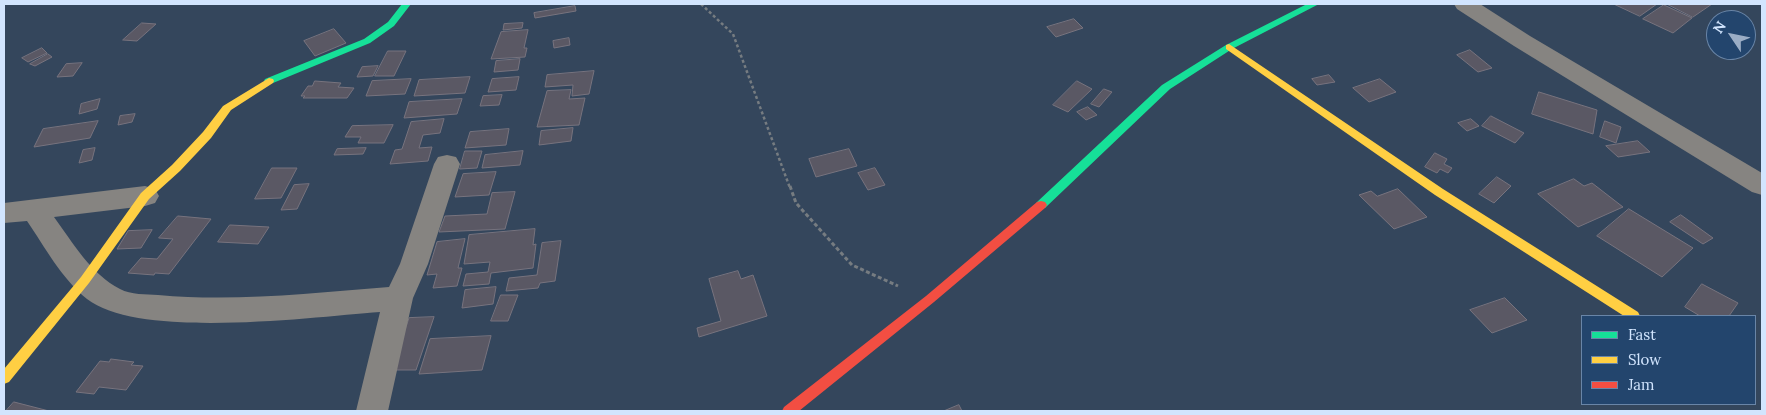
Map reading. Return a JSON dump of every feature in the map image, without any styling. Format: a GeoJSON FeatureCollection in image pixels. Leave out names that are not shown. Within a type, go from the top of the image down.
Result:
{"type":"FeatureCollection","features":[{"type":"Feature","properties":{"kind":"street"},"geometry":{"type":"LineString","coordinates":[[4,378],[85,280],[145,196],[176,168],[207,135],[227,108],[275,78],[367,41],[391,24],[406,4]]}},
{"type":"Feature","properties":{"kind":"street"},"geometry":{"type":"LineString","coordinates":[[1465,4],[1762,185]]}},
{"type":"Feature","properties":{"kind":"street"},"geometry":{"type":"LineString","coordinates":[[789,411],[930,299],[1049,198],[1166,87],[1228,47],[1306,5]]}},
{"type":"Feature","properties":{"kind":"street"},"geometry":{"type":"LineString","coordinates":[[1228,47],[1439,192],[1632,315]]}},
{"type":"Feature","properties":{"kind":"street"},"geometry":{"type":"LineString","coordinates":[[372,411],[398,298],[414,264],[447,164]]}},
{"type":"Feature","properties":{"kind":"street"},"geometry":{"type":"LineString","coordinates":[[4,213],[145,196]]}},
{"type":"Feature","properties":{"kind":"street"},"geometry":{"type":"LineString","coordinates":[[34,210],[85,280],[110,298],[124,304],[194,310],[236,311],[398,298]]}},
{"type":"Feature","properties":{"kind":"path"},"geometry":{"type":"LineString","coordinates":[[701,4],[733,34],[796,202],[852,265],[930,299]]}},
{"type":"Feature","properties":{"kind":"building"},"geometry":{"type":"Polygon","coordinates":[[[1614,4],[1657,4],[1640,16],[1614,4]]]}},
{"type":"Feature","properties":{"kind":"building"},"geometry":{"type":"Polygon","coordinates":[[[1667,4],[1712,4],[1693,17],[1667,4]]]}},
{"type":"Feature","properties":{"kind":"building"},"geometry":{"type":"Polygon","coordinates":[[[1664,5],[1692,18],[1673,33],[1643,19],[1664,5]]]}},
{"type":"Feature","properties":{"kind":"building"},"geometry":{"type":"Polygon","coordinates":[[[575,6],[576,11],[535,18],[534,13],[575,6]]]}},
{"type":"Feature","properties":{"kind":"building"},"geometry":{"type":"Polygon","coordinates":[[[1074,19],[1083,28],[1056,37],[1047,27],[1074,19]]]}},
{"type":"Feature","properties":{"kind":"building"},"geometry":{"type":"Polygon","coordinates":[[[142,23],[156,24],[137,41],[123,40],[142,23]]]}},
{"type":"Feature","properties":{"kind":"building"},"geometry":{"type":"Polygon","coordinates":[[[523,23],[522,28],[503,30],[504,24],[523,23]]]}},
{"type":"Feature","properties":{"kind":"building"},"geometry":{"type":"Polygon","coordinates":[[[334,29],[346,43],[315,56],[304,41],[334,29]]]}},
{"type":"Feature","properties":{"kind":"building"},"geometry":{"type":"Polygon","coordinates":[[[528,30],[524,48],[527,48],[525,57],[491,59],[501,32],[528,30]]]}},
{"type":"Feature","properties":{"kind":"building"},"geometry":{"type":"Polygon","coordinates":[[[569,38],[570,45],[554,48],[553,41],[569,38]]]}},
{"type":"Feature","properties":{"kind":"building"},"geometry":{"type":"Polygon","coordinates":[[[42,48],[47,53],[28,62],[22,58],[42,48]]]}},
{"type":"Feature","properties":{"kind":"building"},"geometry":{"type":"Polygon","coordinates":[[[1470,50],[1492,68],[1478,72],[1457,55],[1470,50]]]}},
{"type":"Feature","properties":{"kind":"building"},"geometry":{"type":"Polygon","coordinates":[[[388,51],[406,51],[394,76],[375,76],[388,51]]]}},
{"type":"Feature","properties":{"kind":"building"},"geometry":{"type":"Polygon","coordinates":[[[48,54],[52,57],[35,66],[30,64],[48,54]]]}},
{"type":"Feature","properties":{"kind":"building"},"geometry":{"type":"Polygon","coordinates":[[[520,59],[518,70],[494,72],[496,61],[520,59]]]}},
{"type":"Feature","properties":{"kind":"building"},"geometry":{"type":"Polygon","coordinates":[[[82,63],[73,76],[57,77],[66,64],[82,63]]]}},
{"type":"Feature","properties":{"kind":"building"},"geometry":{"type":"Polygon","coordinates":[[[378,66],[373,76],[357,77],[362,67],[378,66]]]}},
{"type":"Feature","properties":{"kind":"building"},"geometry":{"type":"Polygon","coordinates":[[[594,71],[589,94],[572,96],[573,85],[545,87],[547,75],[594,71]]]}},
{"type":"Feature","properties":{"kind":"building"},"geometry":{"type":"Polygon","coordinates":[[[1329,75],[1335,82],[1317,85],[1312,79],[1329,75]]]}},
{"type":"Feature","properties":{"kind":"building"},"geometry":{"type":"Polygon","coordinates":[[[470,77],[465,93],[414,96],[419,80],[470,77]]]}},
{"type":"Feature","properties":{"kind":"building"},"geometry":{"type":"Polygon","coordinates":[[[519,77],[516,90],[488,92],[492,79],[519,77]]]}},
{"type":"Feature","properties":{"kind":"building"},"geometry":{"type":"Polygon","coordinates":[[[411,79],[405,94],[366,96],[372,81],[411,79]]]}},
{"type":"Feature","properties":{"kind":"building"},"geometry":{"type":"Polygon","coordinates":[[[1380,79],[1396,92],[1369,102],[1353,88],[1380,79]]]}},
{"type":"Feature","properties":{"kind":"building"},"geometry":{"type":"Polygon","coordinates":[[[315,81],[341,83],[338,87],[354,88],[347,98],[303,98],[305,96],[301,96],[308,86],[312,86],[315,81]]]}},
{"type":"Feature","properties":{"kind":"building"},"geometry":{"type":"Polygon","coordinates":[[[1077,81],[1092,89],[1068,112],[1053,105],[1077,81]]]}},
{"type":"Feature","properties":{"kind":"building"},"geometry":{"type":"Polygon","coordinates":[[[1104,89],[1112,92],[1099,107],[1091,104],[1104,89]]]}},
{"type":"Feature","properties":{"kind":"building"},"geometry":{"type":"Polygon","coordinates":[[[571,90],[569,99],[585,98],[579,125],[537,127],[547,91],[571,90]]]}},
{"type":"Feature","properties":{"kind":"building"},"geometry":{"type":"Polygon","coordinates":[[[1539,92],[1597,110],[1593,134],[1532,114],[1539,92]]]}},
{"type":"Feature","properties":{"kind":"building"},"geometry":{"type":"Polygon","coordinates":[[[502,95],[499,105],[480,106],[483,96],[502,95]]]}},
{"type":"Feature","properties":{"kind":"building"},"geometry":{"type":"Polygon","coordinates":[[[100,99],[97,109],[79,114],[81,104],[100,99]]]}},
{"type":"Feature","properties":{"kind":"building"},"geometry":{"type":"Polygon","coordinates":[[[462,99],[457,114],[404,118],[409,102],[462,99]]]}},
{"type":"Feature","properties":{"kind":"building"},"geometry":{"type":"Polygon","coordinates":[[[1088,107],[1097,115],[1086,120],[1077,112],[1088,107]]]}},
{"type":"Feature","properties":{"kind":"building"},"geometry":{"type":"Polygon","coordinates":[[[135,114],[132,122],[118,125],[120,116],[135,114]]]}},
{"type":"Feature","properties":{"kind":"building"},"geometry":{"type":"Polygon","coordinates":[[[1491,116],[1524,133],[1515,143],[1482,126],[1491,116]]]}},
{"type":"Feature","properties":{"kind":"building"},"geometry":{"type":"Polygon","coordinates":[[[444,119],[440,133],[423,135],[419,148],[432,147],[428,161],[390,164],[395,150],[402,149],[411,122],[444,119]]]}},
{"type":"Feature","properties":{"kind":"building"},"geometry":{"type":"Polygon","coordinates":[[[1471,119],[1479,126],[1467,131],[1458,123],[1471,119]]]}},
{"type":"Feature","properties":{"kind":"building"},"geometry":{"type":"Polygon","coordinates":[[[98,121],[90,138],[34,147],[43,129],[98,121]]]}},
{"type":"Feature","properties":{"kind":"building"},"geometry":{"type":"Polygon","coordinates":[[[1605,121],[1621,127],[1616,143],[1600,137],[1605,121]]]}},
{"type":"Feature","properties":{"kind":"building"},"geometry":{"type":"Polygon","coordinates":[[[393,125],[384,143],[358,143],[361,137],[345,137],[352,126],[393,125]]]}},
{"type":"Feature","properties":{"kind":"building"},"geometry":{"type":"Polygon","coordinates":[[[573,128],[571,141],[539,145],[541,131],[573,128]]]}},
{"type":"Feature","properties":{"kind":"building"},"geometry":{"type":"Polygon","coordinates":[[[509,129],[506,145],[465,148],[470,132],[509,129]]]}},
{"type":"Feature","properties":{"kind":"building"},"geometry":{"type":"Polygon","coordinates":[[[1638,141],[1650,152],[1618,157],[1606,146],[1638,141]]]}},
{"type":"Feature","properties":{"kind":"building"},"geometry":{"type":"Polygon","coordinates":[[[95,148],[92,160],[79,163],[83,150],[95,148]]]}},
{"type":"Feature","properties":{"kind":"building"},"geometry":{"type":"Polygon","coordinates":[[[366,148],[363,154],[334,155],[337,149],[366,148]]]}},
{"type":"Feature","properties":{"kind":"building"},"geometry":{"type":"Polygon","coordinates":[[[849,149],[857,166],[816,177],[809,159],[849,149]]]}},
{"type":"Feature","properties":{"kind":"building"},"geometry":{"type":"Polygon","coordinates":[[[465,151],[482,151],[477,168],[460,169],[465,151]]]}},
{"type":"Feature","properties":{"kind":"building"},"geometry":{"type":"Polygon","coordinates":[[[523,151],[520,165],[482,168],[485,155],[523,151]]]}},
{"type":"Feature","properties":{"kind":"building"},"geometry":{"type":"Polygon","coordinates":[[[1435,153],[1447,159],[1444,164],[1452,168],[1448,173],[1440,169],[1437,173],[1425,167],[1435,153]]]}},
{"type":"Feature","properties":{"kind":"building"},"geometry":{"type":"Polygon","coordinates":[[[272,168],[297,168],[281,198],[255,199],[272,168]]]}},
{"type":"Feature","properties":{"kind":"building"},"geometry":{"type":"Polygon","coordinates":[[[875,168],[885,185],[868,190],[858,173],[875,168]]]}},
{"type":"Feature","properties":{"kind":"building"},"geometry":{"type":"Polygon","coordinates":[[[496,172],[489,195],[455,197],[463,174],[496,172]]]}},
{"type":"Feature","properties":{"kind":"building"},"geometry":{"type":"Polygon","coordinates":[[[1497,177],[1511,186],[1494,203],[1479,194],[1497,177]]]}},
{"type":"Feature","properties":{"kind":"building"},"geometry":{"type":"Polygon","coordinates":[[[1574,179],[1584,186],[1592,183],[1623,207],[1578,227],[1538,194],[1574,179]]]}},
{"type":"Feature","properties":{"kind":"building"},"geometry":{"type":"Polygon","coordinates":[[[309,184],[297,209],[281,210],[294,185],[309,184]]]}},
{"type":"Feature","properties":{"kind":"building"},"geometry":{"type":"Polygon","coordinates":[[[1398,189],[1427,217],[1394,229],[1359,195],[1371,191],[1377,196],[1398,189]]]}},
{"type":"Feature","properties":{"kind":"building"},"geometry":{"type":"Polygon","coordinates":[[[515,192],[505,229],[439,232],[445,216],[487,214],[492,193],[515,192]]]}},
{"type":"Feature","properties":{"kind":"building"},"geometry":{"type":"Polygon","coordinates":[[[1629,209],[1693,248],[1662,277],[1597,236],[1629,209]]]}},
{"type":"Feature","properties":{"kind":"building"},"geometry":{"type":"Polygon","coordinates":[[[1681,215],[1713,238],[1703,244],[1670,222],[1681,215]]]}},
{"type":"Feature","properties":{"kind":"building"},"geometry":{"type":"Polygon","coordinates":[[[178,216],[211,219],[169,274],[128,273],[141,258],[157,259],[173,239],[159,238],[178,216]]]}},
{"type":"Feature","properties":{"kind":"building"},"geometry":{"type":"Polygon","coordinates":[[[230,225],[269,227],[258,244],[218,242],[230,225]]]}},
{"type":"Feature","properties":{"kind":"building"},"geometry":{"type":"Polygon","coordinates":[[[535,229],[533,245],[536,244],[533,268],[491,273],[489,284],[463,286],[466,274],[488,272],[490,262],[464,264],[469,235],[535,229]]]}},
{"type":"Feature","properties":{"kind":"building"},"geometry":{"type":"Polygon","coordinates":[[[152,230],[141,248],[117,249],[128,231],[152,230]]]}},
{"type":"Feature","properties":{"kind":"building"},"geometry":{"type":"Polygon","coordinates":[[[465,239],[458,268],[462,268],[457,286],[433,288],[437,274],[427,275],[437,242],[465,239]]]}},
{"type":"Feature","properties":{"kind":"building"},"geometry":{"type":"Polygon","coordinates":[[[561,241],[555,281],[540,283],[538,288],[506,291],[509,278],[537,275],[542,243],[561,241]]]}},
{"type":"Feature","properties":{"kind":"building"},"geometry":{"type":"Polygon","coordinates":[[[738,271],[741,279],[753,275],[767,316],[699,337],[697,328],[721,321],[709,279],[738,271]]]}},
{"type":"Feature","properties":{"kind":"building"},"geometry":{"type":"Polygon","coordinates":[[[1702,284],[1738,303],[1730,315],[1698,315],[1685,307],[1702,284]]]}},
{"type":"Feature","properties":{"kind":"building"},"geometry":{"type":"Polygon","coordinates":[[[496,287],[493,304],[462,308],[465,290],[496,287]]]}},
{"type":"Feature","properties":{"kind":"building"},"geometry":{"type":"Polygon","coordinates":[[[501,295],[518,295],[508,321],[491,321],[501,295]]]}},
{"type":"Feature","properties":{"kind":"building"},"geometry":{"type":"Polygon","coordinates":[[[1505,298],[1527,320],[1492,333],[1470,310],[1505,298]]]}},
{"type":"Feature","properties":{"kind":"building"},"geometry":{"type":"Polygon","coordinates":[[[434,317],[416,370],[391,370],[409,318],[434,317]]]}},
{"type":"Feature","properties":{"kind":"building"},"geometry":{"type":"Polygon","coordinates":[[[491,336],[482,370],[419,374],[430,339],[491,336]]]}},
{"type":"Feature","properties":{"kind":"building"},"geometry":{"type":"Polygon","coordinates":[[[111,359],[134,362],[131,365],[143,366],[126,390],[99,387],[94,394],[76,392],[100,361],[109,362],[111,359]]]}},
{"type":"Feature","properties":{"kind":"building"},"geometry":{"type":"Polygon","coordinates":[[[14,402],[49,411],[6,411],[14,402]]]}},
{"type":"Feature","properties":{"kind":"building"},"geometry":{"type":"Polygon","coordinates":[[[959,405],[962,411],[944,411],[959,405]]]}},
{"type":"Feature","properties":{"kind":"traffic: fast"},"geometry":{"type":"LineString","coordinates":[[269,81],[367,41],[391,24],[406,4]]}},
{"type":"Feature","properties":{"kind":"traffic: fast"},"geometry":{"type":"LineString","coordinates":[[1041,205],[1166,87],[1229,47],[1314,4]]}},
{"type":"Feature","properties":{"kind":"traffic: slow"},"geometry":{"type":"LineString","coordinates":[[1229,47],[1439,192],[1632,315]]}},
{"type":"Feature","properties":{"kind":"traffic: slow"},"geometry":{"type":"LineString","coordinates":[[4,378],[85,280],[145,196],[176,168],[207,135],[227,108],[269,81]]}},
{"type":"Feature","properties":{"kind":"traffic: jam"},"geometry":{"type":"LineString","coordinates":[[789,411],[930,299],[1041,205]]}}]}
